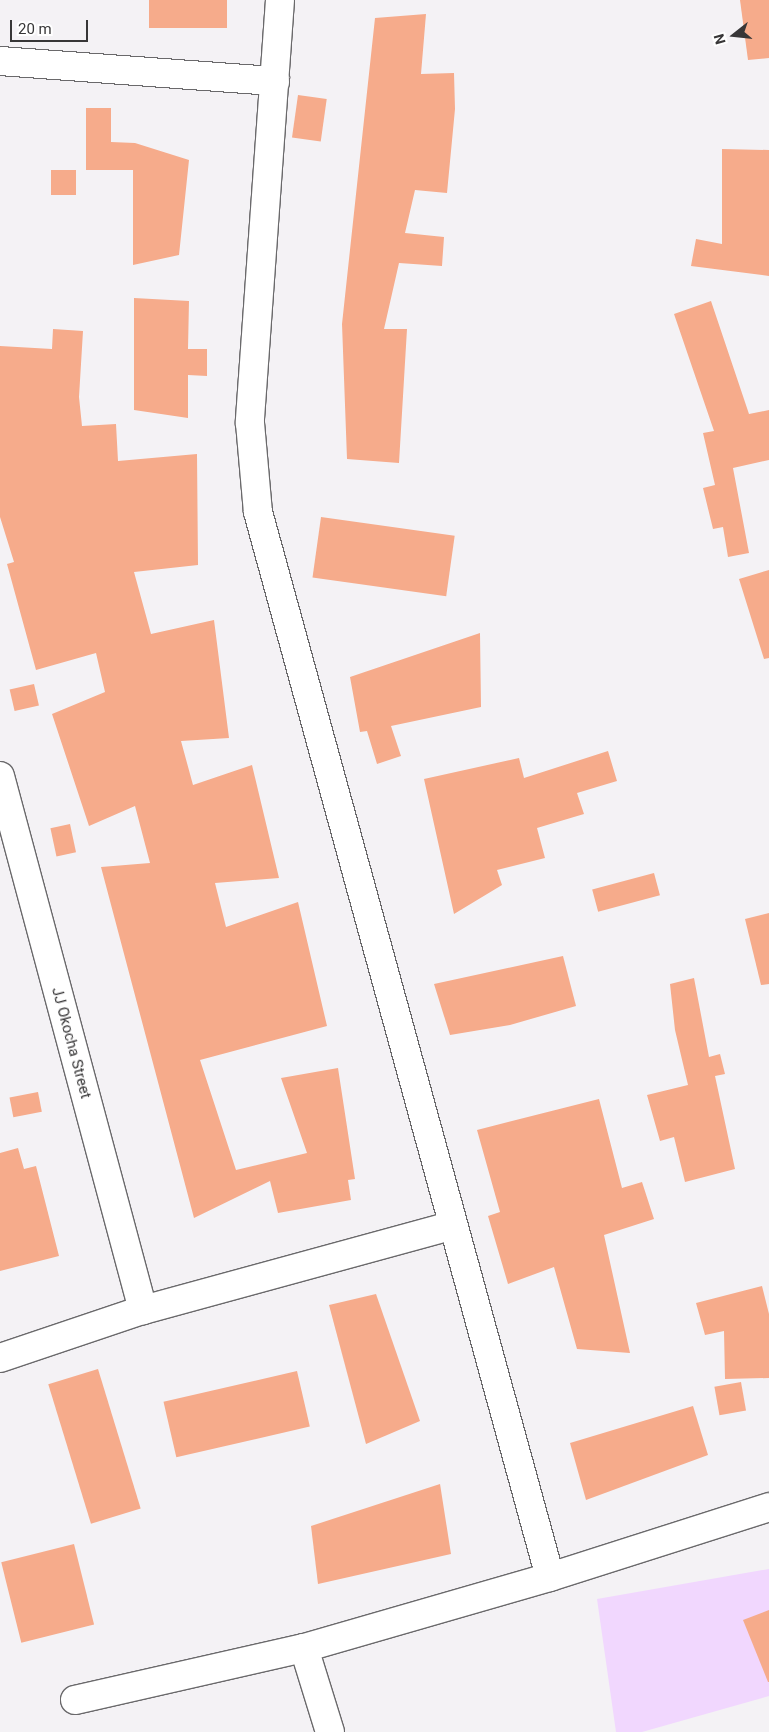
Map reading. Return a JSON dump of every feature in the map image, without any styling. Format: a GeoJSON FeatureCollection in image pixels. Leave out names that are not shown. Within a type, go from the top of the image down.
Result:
{"type":"FeatureCollection","features":[{"type":"Feature","properties":{"kind":"street"},"geometry":{"type":"LineString","coordinates":[[280,0],[250,423],[258,512],[450,1226],[550,1577]]}},
{"type":"Feature","properties":{"kind":"street"},"geometry":{"type":"LineString","coordinates":[[0,61],[275,81]]}},
{"type":"Feature","properties":{"kind":"street","name":"JJ Okocha Street"},"geometry":{"type":"LineString","coordinates":[[0,776],[143,1310]]}},
{"type":"Feature","properties":{"kind":"street"},"geometry":{"type":"LineString","coordinates":[[0,1358],[143,1310],[450,1226]]}},
{"type":"Feature","properties":{"kind":"street"},"geometry":{"type":"LineString","coordinates":[[75,1700],[304,1648],[550,1577],[769,1507]]}},
{"type":"Feature","properties":{"kind":"street"},"geometry":{"type":"LineString","coordinates":[[304,1648],[330,1732]]}},
{"type":"Feature","properties":{"kind":"shaded area"},"geometry":{"type":"Polygon","coordinates":[[[769,1569],[769,1696],[642,1732],[616,1732],[597,1599],[769,1569]]]}},
{"type":"Feature","properties":{"kind":"building"},"geometry":{"type":"Polygon","coordinates":[[[149,0],[227,0],[227,28],[149,28],[149,0]]]}},
{"type":"Feature","properties":{"kind":"building"},"geometry":{"type":"Polygon","coordinates":[[[740,0],[769,0],[769,58],[748,60],[740,0]]]}},
{"type":"Feature","properties":{"kind":"building"},"geometry":{"type":"Polygon","coordinates":[[[426,14],[421,74],[454,73],[455,109],[447,193],[415,190],[405,233],[444,237],[442,266],[399,263],[384,329],[407,329],[399,463],[347,459],[342,324],[375,18],[426,14]]]}},
{"type":"Feature","properties":{"kind":"building"},"geometry":{"type":"Polygon","coordinates":[[[298,95],[327,99],[321,142],[292,138],[298,95]]]}},
{"type":"Feature","properties":{"kind":"building"},"geometry":{"type":"Polygon","coordinates":[[[86,108],[111,108],[111,142],[135,143],[189,160],[179,255],[133,265],[133,170],[86,170],[86,108]]]}},
{"type":"Feature","properties":{"kind":"building"},"geometry":{"type":"Polygon","coordinates":[[[722,149],[769,150],[769,276],[691,266],[696,239],[722,244],[722,149]]]}},
{"type":"Feature","properties":{"kind":"building"},"geometry":{"type":"Polygon","coordinates":[[[51,170],[76,170],[76,195],[51,195],[51,170]]]}},
{"type":"Feature","properties":{"kind":"building"},"geometry":{"type":"Polygon","coordinates":[[[134,298],[189,301],[188,349],[207,349],[207,376],[188,375],[188,418],[134,410],[134,298]]]}},
{"type":"Feature","properties":{"kind":"building"},"geometry":{"type":"Polygon","coordinates":[[[711,301],[749,414],[769,410],[769,460],[733,468],[749,553],[728,557],[723,527],[713,529],[703,488],[715,485],[703,433],[714,431],[674,314],[711,301]]]}},
{"type":"Feature","properties":{"kind":"building"},"geometry":{"type":"Polygon","coordinates":[[[53,329],[83,331],[79,397],[82,426],[116,424],[118,461],[197,454],[198,565],[134,572],[151,634],[214,620],[229,738],[181,741],[193,785],[252,765],[279,878],[215,883],[226,927],[298,902],[327,1026],[200,1060],[236,1170],[307,1153],[281,1078],[338,1068],[355,1179],[348,1180],[351,1200],[278,1213],[270,1181],[194,1218],[101,867],[150,863],[135,806],[89,826],[52,714],[105,692],[96,653],[36,670],[7,564],[14,562],[0,517],[0,346],[52,349],[53,329]]]}},
{"type":"Feature","properties":{"kind":"building"},"geometry":{"type":"Polygon","coordinates":[[[321,517],[455,536],[446,596],[313,577],[321,517]]]}},
{"type":"Feature","properties":{"kind":"building"},"geometry":{"type":"Polygon","coordinates":[[[769,570],[769,658],[764,659],[739,579],[769,570]]]}},
{"type":"Feature","properties":{"kind":"building"},"geometry":{"type":"Polygon","coordinates":[[[480,633],[481,707],[391,726],[401,756],[377,764],[367,731],[360,732],[350,677],[480,633]]]}},
{"type":"Feature","properties":{"kind":"building"},"geometry":{"type":"Polygon","coordinates":[[[34,684],[39,705],[15,711],[10,690],[34,684]]]}},
{"type":"Feature","properties":{"kind":"building"},"geometry":{"type":"Polygon","coordinates":[[[608,751],[617,781],[577,793],[584,814],[537,828],[545,858],[497,870],[502,885],[454,914],[424,779],[519,758],[524,778],[608,751]]]}},
{"type":"Feature","properties":{"kind":"building"},"geometry":{"type":"Polygon","coordinates":[[[70,824],[76,852],[56,857],[50,828],[70,824]]]}},
{"type":"Feature","properties":{"kind":"building"},"geometry":{"type":"Polygon","coordinates":[[[654,873],[660,895],[598,912],[592,890],[654,873]]]}},
{"type":"Feature","properties":{"kind":"building"},"geometry":{"type":"Polygon","coordinates":[[[769,913],[769,984],[761,985],[745,919],[769,913]]]}},
{"type":"Feature","properties":{"kind":"building"},"geometry":{"type":"Polygon","coordinates":[[[563,956],[576,1006],[510,1025],[450,1035],[434,984],[563,956]]]}},
{"type":"Feature","properties":{"kind":"building"},"geometry":{"type":"Polygon","coordinates":[[[694,978],[709,1057],[720,1054],[725,1074],[715,1076],[735,1169],[685,1182],[674,1137],[660,1141],[647,1095],[688,1085],[675,1030],[670,984],[694,978]]]}},
{"type":"Feature","properties":{"kind":"building"},"geometry":{"type":"Polygon","coordinates":[[[38,1092],[42,1112],[13,1117],[10,1098],[38,1092]]]}},
{"type":"Feature","properties":{"kind":"building"},"geometry":{"type":"Polygon","coordinates":[[[599,1099],[622,1188],[642,1182],[654,1219],[604,1235],[630,1353],[577,1349],[554,1267],[508,1284],[488,1216],[500,1212],[477,1130],[599,1099]]]}},
{"type":"Feature","properties":{"kind":"building"},"geometry":{"type":"Polygon","coordinates":[[[18,1148],[24,1169],[36,1166],[59,1256],[0,1271],[0,1153],[18,1148]]]}},
{"type":"Feature","properties":{"kind":"building"},"geometry":{"type":"Polygon","coordinates":[[[762,1286],[769,1314],[769,1378],[725,1379],[724,1331],[705,1335],[696,1303],[762,1286]]]}},
{"type":"Feature","properties":{"kind":"building"},"geometry":{"type":"Polygon","coordinates":[[[376,1294],[420,1421],[366,1444],[329,1305],[376,1294]]]}},
{"type":"Feature","properties":{"kind":"building"},"geometry":{"type":"Polygon","coordinates":[[[98,1369],[141,1509],[91,1524],[48,1384],[98,1369]]]}},
{"type":"Feature","properties":{"kind":"building"},"geometry":{"type":"Polygon","coordinates":[[[297,1371],[310,1427],[176,1457],[164,1402],[297,1371]]]}},
{"type":"Feature","properties":{"kind":"building"},"geometry":{"type":"Polygon","coordinates":[[[741,1382],[746,1411],[719,1415],[714,1387],[741,1382]]]}},
{"type":"Feature","properties":{"kind":"building"},"geometry":{"type":"Polygon","coordinates":[[[693,1406],[708,1455],[586,1500],[570,1443],[693,1406]]]}},
{"type":"Feature","properties":{"kind":"building"},"geometry":{"type":"Polygon","coordinates":[[[440,1484],[451,1554],[318,1584],[311,1526],[440,1484]]]}},
{"type":"Feature","properties":{"kind":"building"},"geometry":{"type":"Polygon","coordinates":[[[74,1544],[94,1625],[21,1643],[1,1562],[74,1544]]]}},
{"type":"Feature","properties":{"kind":"building"},"geometry":{"type":"Polygon","coordinates":[[[769,1610],[769,1682],[768,1682],[743,1620],[769,1610]]]}}]}
